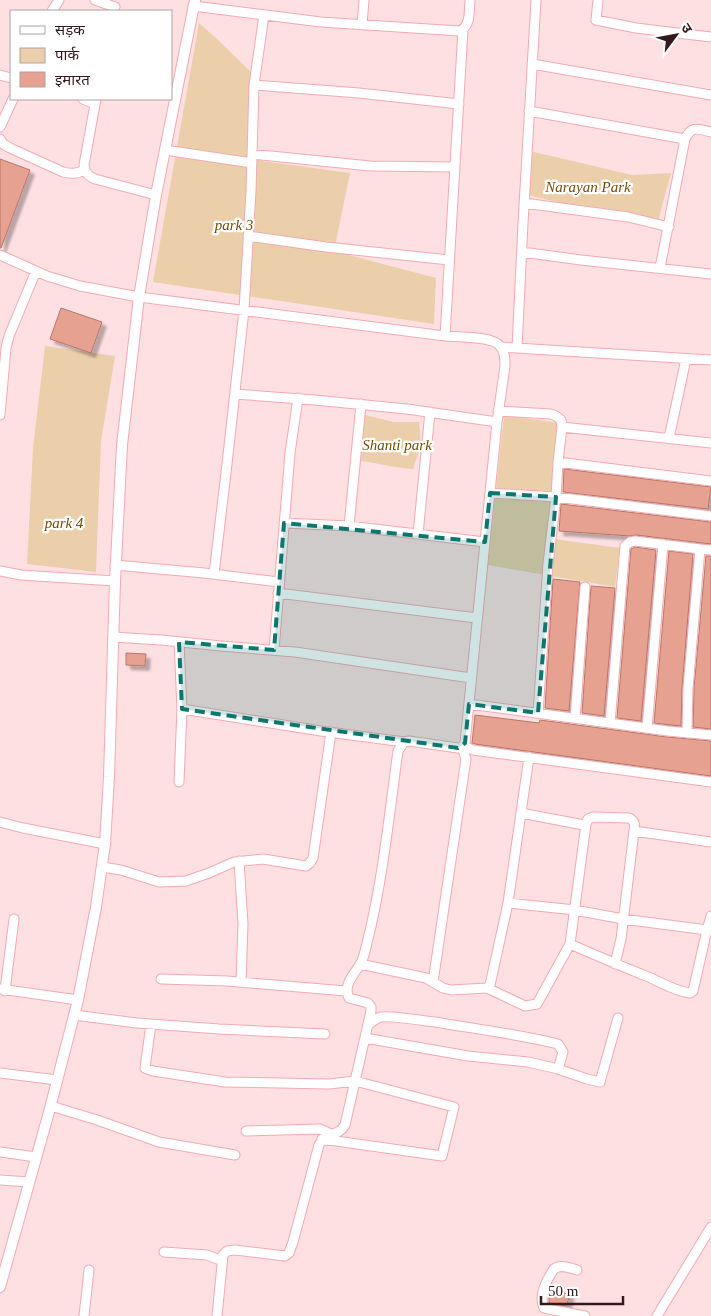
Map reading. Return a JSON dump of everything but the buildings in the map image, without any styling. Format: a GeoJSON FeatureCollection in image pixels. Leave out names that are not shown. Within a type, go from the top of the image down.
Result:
{"type":"FeatureCollection","features":[{"type":"Feature","properties":{"kind":"street"},"geometry":{"type":"LineString","coordinates":[[95,0],[115,6]]}},
{"type":"Feature","properties":{"kind":"street"},"geometry":{"type":"LineString","coordinates":[[362,25],[364,0]]}},
{"type":"Feature","properties":{"kind":"street"},"geometry":{"type":"LineString","coordinates":[[0,1287],[3,1267],[51,1106],[78,1000],[96,907],[105,844],[109,777],[115,565],[122,445],[139,297],[156,195],[194,3],[264,15],[321,22],[459,31],[467,25],[470,0]]}},
{"type":"Feature","properties":{"kind":"street"},"geometry":{"type":"LineString","coordinates":[[517,348],[536,0]]}},
{"type":"Feature","properties":{"kind":"street"},"geometry":{"type":"LineString","coordinates":[[598,0],[596,20],[636,28],[711,37]]}},
{"type":"Feature","properties":{"kind":"street"},"geometry":{"type":"LineString","coordinates":[[214,574],[244,310],[254,85],[264,15]]}},
{"type":"Feature","properties":{"kind":"street"},"geometry":{"type":"LineString","coordinates":[[445,336],[463,29]]}},
{"type":"Feature","properties":{"kind":"street"},"geometry":{"type":"LineString","coordinates":[[532,64],[711,95]]}},
{"type":"Feature","properties":{"kind":"street"},"geometry":{"type":"LineString","coordinates":[[254,85],[359,93],[459,104]]}},
{"type":"Feature","properties":{"kind":"street"},"geometry":{"type":"LineString","coordinates":[[0,128],[13,100]]}},
{"type":"Feature","properties":{"kind":"street"},"geometry":{"type":"LineString","coordinates":[[95,102],[84,170],[95,179],[156,195]]}},
{"type":"Feature","properties":{"kind":"street"},"geometry":{"type":"LineString","coordinates":[[529,111],[685,139]]}},
{"type":"Feature","properties":{"kind":"street"},"geometry":{"type":"LineString","coordinates":[[660,268],[685,139],[692,130],[711,132]]}},
{"type":"Feature","properties":{"kind":"street"},"geometry":{"type":"LineString","coordinates":[[0,139],[3,144],[10,148],[63,172],[77,174],[84,170]]}},
{"type":"Feature","properties":{"kind":"street"},"geometry":{"type":"LineString","coordinates":[[166,150],[252,159],[370,166],[455,167]]}},
{"type":"Feature","properties":{"kind":"street"},"geometry":{"type":"LineString","coordinates":[[524,203],[628,217],[668,226]]}},
{"type":"Feature","properties":{"kind":"street"},"geometry":{"type":"LineString","coordinates":[[248,236],[449,260]]}},
{"type":"Feature","properties":{"kind":"street"},"geometry":{"type":"LineString","coordinates":[[522,252],[711,274]]}},
{"type":"Feature","properties":{"kind":"street"},"geometry":{"type":"LineString","coordinates":[[0,255],[47,276],[80,286],[139,297],[488,340],[496,342],[501,347],[505,357],[505,366],[498,411],[469,704],[463,746],[466,759],[433,982]]}},
{"type":"Feature","properties":{"kind":"street"},"geometry":{"type":"LineString","coordinates":[[0,415],[6,348],[9,336],[36,271]]}},
{"type":"Feature","properties":{"kind":"street"},"geometry":{"type":"LineString","coordinates":[[501,347],[711,360]]}},
{"type":"Feature","properties":{"kind":"street"},"geometry":{"type":"LineString","coordinates":[[669,438],[686,359]]}},
{"type":"Feature","properties":{"kind":"street"},"geometry":{"type":"LineString","coordinates":[[235,394],[360,404],[497,422]]}},
{"type":"Feature","properties":{"kind":"street"},"geometry":{"type":"LineString","coordinates":[[274,650],[290,453],[298,398]]}},
{"type":"Feature","properties":{"kind":"street"},"geometry":{"type":"LineString","coordinates":[[349,526],[360,404]]}},
{"type":"Feature","properties":{"kind":"street"},"geometry":{"type":"LineString","coordinates":[[498,411],[551,414],[561,420],[562,427],[548,564],[538,713]]}},
{"type":"Feature","properties":{"kind":"street"},"geometry":{"type":"LineString","coordinates":[[418,534],[430,412]]}},
{"type":"Feature","properties":{"kind":"street"},"geometry":{"type":"LineString","coordinates":[[562,427],[711,443]]}},
{"type":"Feature","properties":{"kind":"street"},"geometry":{"type":"LineString","coordinates":[[558,462],[711,481]]}},
{"type":"Feature","properties":{"kind":"street"},"geometry":{"type":"LineString","coordinates":[[490,493],[556,497],[711,516]]}},
{"type":"Feature","properties":{"kind":"street"},"geometry":{"type":"LineString","coordinates":[[284,523],[349,526],[485,542]]}},
{"type":"Feature","properties":{"kind":"street"},"geometry":{"type":"LineString","coordinates":[[610,723],[626,546],[630,542],[635,541],[711,550]]}},
{"type":"Feature","properties":{"kind":"street"},"geometry":{"type":"LineString","coordinates":[[647,728],[663,544]]}},
{"type":"Feature","properties":{"kind":"street"},"geometry":{"type":"LineString","coordinates":[[687,733],[688,688],[700,549]]}},
{"type":"Feature","properties":{"kind":"street"},"geometry":{"type":"LineString","coordinates":[[115,565],[279,582]]}},
{"type":"Feature","properties":{"kind":"street"},"geometry":{"type":"LineString","coordinates":[[0,571],[115,581]]}},
{"type":"Feature","properties":{"kind":"street"},"geometry":{"type":"LineString","coordinates":[[575,718],[586,587]]}},
{"type":"Feature","properties":{"kind":"street"},"geometry":{"type":"LineString","coordinates":[[278,593],[477,618]]}},
{"type":"Feature","properties":{"kind":"street"},"geometry":{"type":"LineString","coordinates":[[113,637],[295,652],[471,678]]}},
{"type":"Feature","properties":{"kind":"street"},"geometry":{"type":"LineString","coordinates":[[179,782],[182,708],[180,642]]}},
{"type":"Feature","properties":{"kind":"street"},"geometry":{"type":"LineString","coordinates":[[469,704],[711,735]]}},
{"type":"Feature","properties":{"kind":"street"},"geometry":{"type":"LineString","coordinates":[[182,708],[331,732],[458,748],[463,746],[473,750],[711,782]]}},
{"type":"Feature","properties":{"kind":"street"},"geometry":{"type":"LineString","coordinates":[[102,867],[121,870],[159,882],[168,882],[186,881],[239,861],[263,859],[306,866],[313,858],[331,732]]}},
{"type":"Feature","properties":{"kind":"street"},"geometry":{"type":"LineString","coordinates":[[217,1316],[223,1254],[227,1251],[235,1250],[285,1256],[289,1253],[294,1242],[319,1145],[322,1139],[331,1134],[338,1133],[345,1125],[371,1007],[368,1003],[349,998],[347,989],[365,951],[376,906],[398,751],[404,742]]}},
{"type":"Feature","properties":{"kind":"street"},"geometry":{"type":"LineString","coordinates":[[487,988],[492,979],[508,903],[529,757]]}},
{"type":"Feature","properties":{"kind":"street"},"geometry":{"type":"LineString","coordinates":[[520,813],[586,824]]}},
{"type":"Feature","properties":{"kind":"street"},"geometry":{"type":"LineString","coordinates":[[360,964],[426,978],[443,988],[451,990],[487,988],[525,1006],[537,1004],[570,944],[586,824],[588,819],[593,816],[629,818],[635,824],[621,939],[615,964]]}},
{"type":"Feature","properties":{"kind":"street"},"geometry":{"type":"LineString","coordinates":[[0,822],[105,844]]}},
{"type":"Feature","properties":{"kind":"street"},"geometry":{"type":"LineString","coordinates":[[634,831],[711,842]]}},
{"type":"Feature","properties":{"kind":"street"},"geometry":{"type":"LineString","coordinates":[[239,861],[243,924],[241,982]]}},
{"type":"Feature","properties":{"kind":"street"},"geometry":{"type":"LineString","coordinates":[[508,903],[575,910],[623,919],[707,930]]}},
{"type":"Feature","properties":{"kind":"street"},"geometry":{"type":"LineString","coordinates":[[570,944],[681,992],[690,993],[693,991],[711,916]]}},
{"type":"Feature","properties":{"kind":"street"},"geometry":{"type":"LineString","coordinates":[[14,919],[2,990],[78,1000]]}},
{"type":"Feature","properties":{"kind":"street"},"geometry":{"type":"LineString","coordinates":[[161,979],[347,989]]}},
{"type":"Feature","properties":{"kind":"street"},"geometry":{"type":"LineString","coordinates":[[74,1015],[151,1024],[324,1034]]}},
{"type":"Feature","properties":{"kind":"street"},"geometry":{"type":"LineString","coordinates":[[368,1024],[383,1017],[419,1020],[535,1038],[558,1044],[563,1052],[558,1069]]}},
{"type":"Feature","properties":{"kind":"street"},"geometry":{"type":"LineString","coordinates":[[365,1038],[468,1056],[528,1062],[600,1082],[618,1018]]}},
{"type":"Feature","properties":{"kind":"street"},"geometry":{"type":"LineString","coordinates":[[151,1024],[145,1068],[154,1072],[225,1082],[329,1084],[354,1081],[454,1107],[442,1156],[322,1139]]}},
{"type":"Feature","properties":{"kind":"street"},"geometry":{"type":"LineString","coordinates":[[0,1073],[57,1080]]}},
{"type":"Feature","properties":{"kind":"street"},"geometry":{"type":"LineString","coordinates":[[51,1106],[159,1142],[235,1156]]}},
{"type":"Feature","properties":{"kind":"street"},"geometry":{"type":"LineString","coordinates":[[246,1131],[320,1129],[331,1134]]}},
{"type":"Feature","properties":{"kind":"street"},"geometry":{"type":"LineString","coordinates":[[0,1152],[36,1157]]}},
{"type":"Feature","properties":{"kind":"street"},"geometry":{"type":"LineString","coordinates":[[0,1180],[29,1182]]}},
{"type":"Feature","properties":{"kind":"street"},"geometry":{"type":"LineString","coordinates":[[660,1315],[711,1227]]}},
{"type":"Feature","properties":{"kind":"street"},"geometry":{"type":"LineString","coordinates":[[164,1252],[222,1259]]}},
{"type":"Feature","properties":{"kind":"street"},"geometry":{"type":"LineString","coordinates":[[577,1270],[562,1266],[554,1269],[542,1294],[542,1302],[544,1308],[585,1316]]}},
{"type":"Feature","properties":{"kind":"street"},"geometry":{"type":"LineString","coordinates":[[84,1316],[89,1270]]}},
{"type":"Feature","properties":{"kind":"highlighted area"},"geometry":{"type":"Polygon","coordinates":[[[490,493],[556,497],[538,713],[469,704],[465,743],[458,748],[182,709],[179,642],[274,650],[284,523],[485,542],[490,493]]]}},
{"type":"Feature","properties":{"kind":"green space","name":"park 3"},"geometry":{"type":"Polygon","coordinates":[[[199,23],[254,75],[255,160],[350,173],[334,251],[436,278],[434,324],[153,282],[199,23]]]}},
{"type":"Feature","properties":{"kind":"green space","name":"Narayan Park"},"geometry":{"type":"Polygon","coordinates":[[[530,151],[632,175],[671,173],[658,221],[584,209],[525,194],[530,151]]]}},
{"type":"Feature","properties":{"kind":"green space","name":"park 4"},"geometry":{"type":"Polygon","coordinates":[[[45,346],[115,356],[101,441],[96,572],[27,564],[33,448],[45,346]]]}},
{"type":"Feature","properties":{"kind":"green space","name":"Shanti park"},"geometry":{"type":"Polygon","coordinates":[[[365,415],[393,422],[419,422],[421,445],[413,469],[361,461],[365,415]]]}},
{"type":"Feature","properties":{"kind":"green space"},"geometry":{"type":"Polygon","coordinates":[[[504,415],[558,423],[547,538],[620,548],[615,587],[488,565],[504,415]]]}}]}
